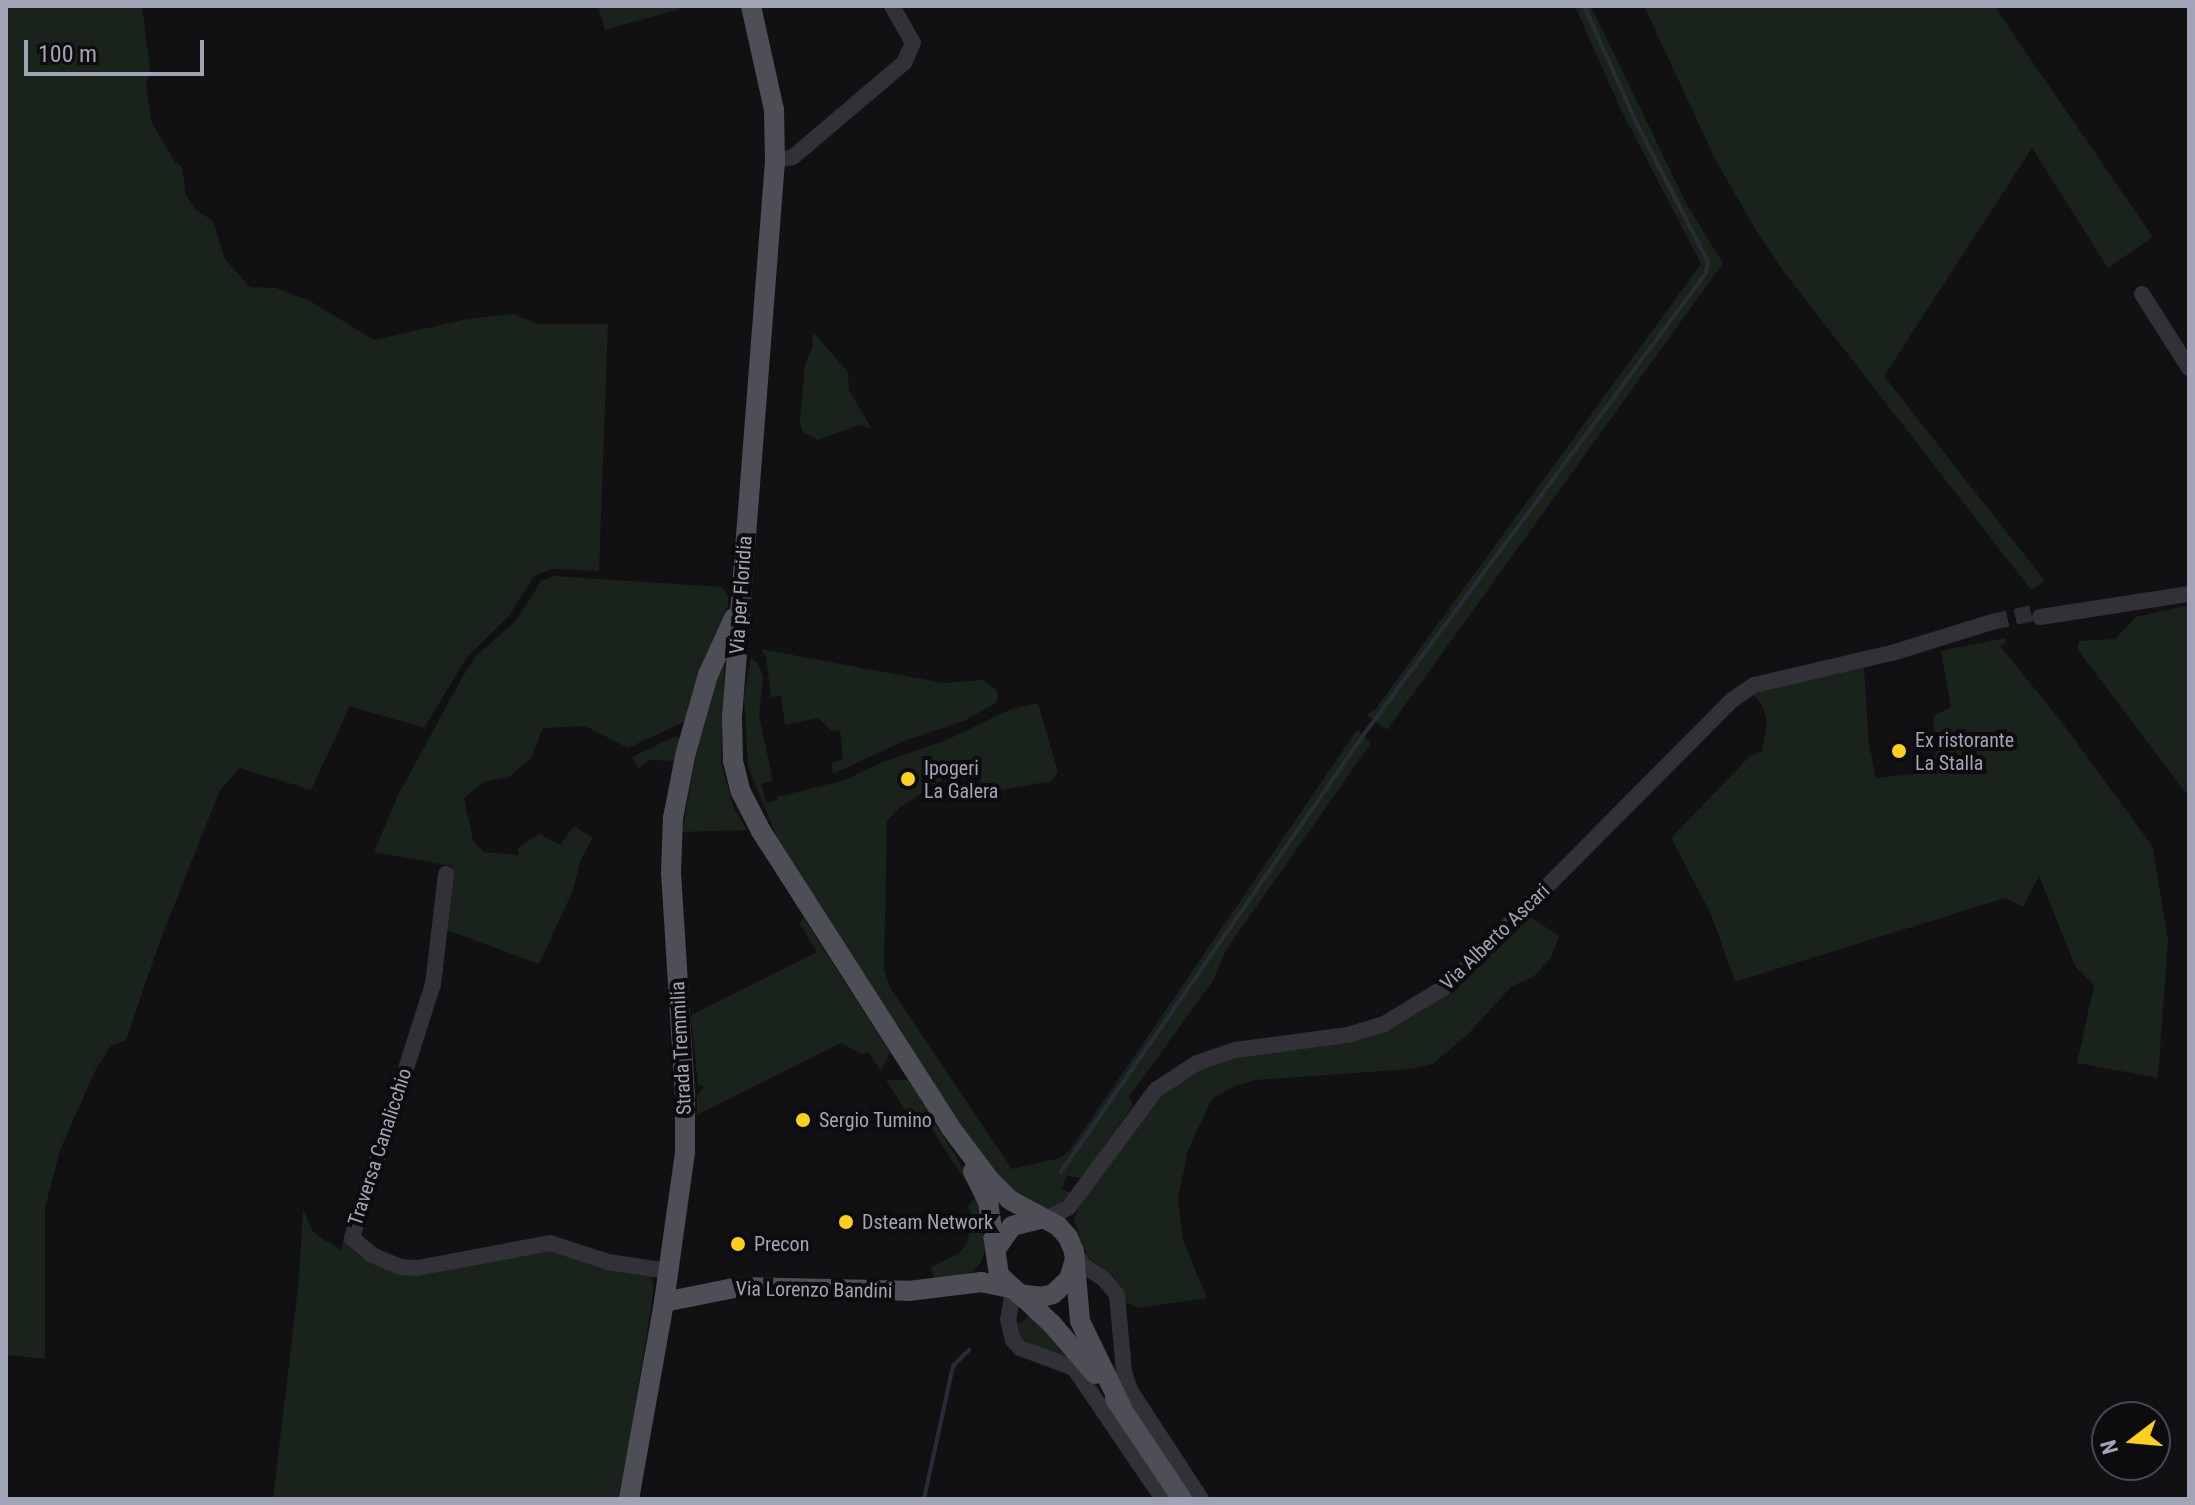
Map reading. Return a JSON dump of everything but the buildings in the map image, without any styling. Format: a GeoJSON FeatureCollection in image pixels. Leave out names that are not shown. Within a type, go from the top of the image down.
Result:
{"type":"FeatureCollection","features":[{"type":"Feature","properties":{"kind":"main road","name":"Via per Floridia"},"geometry":{"type":"LineString","coordinates":[[751,6],[774,110],[775,161],[732,737],[741,792],[761,831],[950,1127]]}},
{"type":"Feature","properties":{"kind":"main road","name":"Strada Tremmilia"},"geometry":{"type":"LineString","coordinates":[[629,1499],[664,1302],[685,1139],[671,872],[673,818],[686,752],[708,675],[741,604]]}},
{"type":"Feature","properties":{"kind":"main road"},"geometry":{"type":"LineString","coordinates":[[950,1127],[989,1179],[1021,1208],[1058,1226],[1072,1249],[1070,1284],[1085,1334],[1122,1408]]}},
{"type":"Feature","properties":{"kind":"main road"},"geometry":{"type":"LineString","coordinates":[[950,1127],[988,1202],[999,1275],[1066,1340],[1122,1408],[1182,1499]]}},
{"type":"Feature","properties":{"kind":"main road"},"geometry":{"type":"LineString","coordinates":[[964,1285],[996,1254],[1012,1226],[1042,1219]]}},
{"type":"Feature","properties":{"kind":"main road","name":"Via Lorenzo Bandini"},"geometry":{"type":"LineString","coordinates":[[664,1302],[739,1287],[909,1291],[981,1282],[1014,1291]]}},
{"type":"Feature","properties":{"kind":"main road"},"geometry":{"type":"LineString","coordinates":[[1014,1291],[1042,1297],[1070,1284]]}},
{"type":"Feature","properties":{"kind":"street"},"geometry":{"type":"LineString","coordinates":[[775,161],[793,157],[904,63],[913,43],[892,6]]}},
{"type":"Feature","properties":{"kind":"street"},"geometry":{"type":"LineString","coordinates":[[2142,294],[2189,368]]}},
{"type":"Feature","properties":{"kind":"street"},"geometry":{"type":"LineString","coordinates":[[2038,615],[2091,602],[2136,604],[2189,594]]}},
{"type":"Feature","properties":{"kind":"street","name":"Via Alberto Ascari"},"geometry":{"type":"LineString","coordinates":[[1069,1207],[1140,1107],[1156,1090],[1197,1063],[1235,1050],[1348,1035],[1384,1024],[1450,984],[1732,700],[1754,685],[1994,624]]}},
{"type":"Feature","properties":{"kind":"street","name":"Traversa Canalicchio"},"geometry":{"type":"LineString","coordinates":[[446,874],[433,984],[352,1238],[372,1255],[400,1267],[417,1268],[550,1243],[608,1262],[668,1271]]}},
{"type":"Feature","properties":{"kind":"street"},"geometry":{"type":"LineString","coordinates":[[1042,1219],[1069,1207],[1072,1249],[1083,1265],[1104,1279],[1117,1295],[1124,1372],[1130,1390],[1201,1499]]}},
{"type":"Feature","properties":{"kind":"street"},"geometry":{"type":"LineString","coordinates":[[1070,1284],[1104,1279]]}},
{"type":"Feature","properties":{"kind":"street"},"geometry":{"type":"LineString","coordinates":[[1014,1291],[1008,1319],[1013,1340],[1020,1348],[1074,1368],[1163,1499]]}},
{"type":"Feature","properties":{"kind":"shaded area"},"geometry":{"type":"Polygon","coordinates":[[[6,6],[142,6],[150,68],[146,85],[152,123],[175,162],[182,166],[186,196],[195,209],[213,221],[225,259],[250,287],[276,288],[310,301],[374,340],[467,319],[513,314],[538,324],[608,324],[599,571],[552,569],[534,576],[509,616],[467,657],[424,728],[350,706],[311,790],[240,768],[220,790],[161,938],[126,1040],[111,1046],[96,1069],[60,1150],[45,1208],[45,1359],[6,1355],[6,6]]]}},
{"type":"Feature","properties":{"kind":"shaded area"},"geometry":{"type":"Polygon","coordinates":[[[598,6],[691,6],[605,30],[598,6]]]}},
{"type":"Feature","properties":{"kind":"shaded area"},"geometry":{"type":"Polygon","coordinates":[[[1575,6],[1591,6],[1687,205],[1723,263],[1387,730],[1366,714],[1374,711],[1701,264],[1620,108],[1575,6]]]}},
{"type":"Feature","properties":{"kind":"shaded area"},"geometry":{"type":"Polygon","coordinates":[[[1644,6],[1994,6],[2153,237],[2108,268],[2032,148],[1884,376],[2045,581],[2031,590],[1784,272],[1716,161],[1644,6]]]}},
{"type":"Feature","properties":{"kind":"shaded area"},"geometry":{"type":"Polygon","coordinates":[[[813,332],[848,372],[849,390],[872,429],[858,425],[818,440],[803,432],[800,422],[805,364],[812,348],[813,332]]]}},
{"type":"Feature","properties":{"kind":"shaded area"},"geometry":{"type":"Polygon","coordinates":[[[554,576],[722,587],[728,595],[728,605],[686,721],[628,748],[585,726],[543,728],[531,758],[510,776],[483,782],[464,798],[473,840],[484,852],[518,855],[518,848],[539,834],[560,845],[574,826],[593,838],[581,859],[574,888],[539,964],[444,929],[449,887],[453,884],[452,866],[374,852],[398,795],[463,676],[478,654],[516,621],[541,581],[554,576]]]}},
{"type":"Feature","properties":{"kind":"shaded area"},"geometry":{"type":"Polygon","coordinates":[[[2189,605],[2189,791],[2186,793],[2077,649],[2079,641],[2115,639],[2136,617],[2189,605]]]}},
{"type":"Feature","properties":{"kind":"shaded area"},"geometry":{"type":"Polygon","coordinates":[[[2005,638],[2007,641],[2000,646],[2061,721],[2153,847],[2168,940],[2158,1078],[2077,1063],[2094,985],[2075,966],[2039,876],[2023,907],[2005,898],[1735,982],[1711,914],[1671,838],[1750,756],[1762,752],[1767,722],[1762,705],[1752,692],[1864,667],[1869,745],[1876,778],[1929,772],[1928,757],[1936,755],[1933,716],[1951,707],[1941,651],[2005,638]]]}},
{"type":"Feature","properties":{"kind":"shaded area"},"geometry":{"type":"Polygon","coordinates":[[[761,649],[943,683],[983,680],[997,690],[997,702],[966,720],[906,740],[833,774],[832,763],[843,759],[840,730],[832,731],[818,718],[785,725],[781,696],[771,697],[766,657],[761,649]]]}},
{"type":"Feature","properties":{"kind":"shaded area"},"geometry":{"type":"Polygon","coordinates":[[[751,658],[758,664],[763,677],[759,715],[773,781],[761,784],[766,803],[778,800],[777,797],[845,780],[880,763],[949,739],[1011,709],[1038,703],[1058,772],[1051,781],[992,792],[979,790],[980,770],[974,759],[899,808],[887,821],[884,969],[889,986],[1012,1169],[1060,1158],[1070,1150],[1357,730],[1371,743],[1226,950],[1214,979],[1129,1097],[1133,1106],[1081,1178],[1067,1176],[1062,1189],[1072,1194],[1051,1209],[1028,1206],[991,1176],[777,837],[748,767],[744,696],[751,658]]]}},
{"type":"Feature","properties":{"kind":"shaded area"},"geometry":{"type":"Polygon","coordinates":[[[725,662],[721,763],[734,808],[747,830],[682,832],[697,749],[721,663],[725,662]]]}},
{"type":"Feature","properties":{"kind":"shaded area"},"geometry":{"type":"Polygon","coordinates":[[[676,736],[682,740],[679,755],[674,761],[650,760],[638,769],[632,757],[676,736]]]}},
{"type":"Feature","properties":{"kind":"shaded area"},"geometry":{"type":"Polygon","coordinates":[[[1529,916],[1559,936],[1551,958],[1533,977],[1512,986],[1469,1033],[1433,1064],[1411,1069],[1256,1080],[1232,1087],[1212,1099],[1188,1150],[1178,1198],[1183,1240],[1207,1298],[1138,1308],[1123,1301],[1115,1278],[1087,1256],[1074,1221],[1081,1200],[1151,1106],[1172,1086],[1200,1070],[1237,1056],[1389,1030],[1441,999],[1529,916]]]}},
{"type":"Feature","properties":{"kind":"shaded area"},"geometry":{"type":"Polygon","coordinates":[[[803,917],[890,1052],[881,1071],[869,1053],[861,1054],[841,1043],[697,1115],[697,1097],[704,1087],[698,1085],[691,1015],[817,952],[800,924],[803,917]]]}},
{"type":"Feature","properties":{"kind":"shaded area"},"geometry":{"type":"Polygon","coordinates":[[[886,1080],[908,1080],[979,1193],[987,1239],[982,1261],[972,1272],[951,1281],[935,1282],[931,1267],[958,1254],[966,1245],[972,1223],[968,1206],[976,1197],[926,1120],[915,1126],[886,1080]]]}},
{"type":"Feature","properties":{"kind":"shaded area"},"geometry":{"type":"Polygon","coordinates":[[[303,1209],[312,1230],[321,1238],[341,1250],[344,1237],[356,1253],[388,1269],[540,1248],[651,1276],[654,1288],[621,1499],[273,1499],[299,1279],[303,1209]]]}},
{"type":"Feature","properties":{"kind":"shaded area"},"geometry":{"type":"Polygon","coordinates":[[[1029,1316],[1036,1319],[1079,1365],[1018,1338],[1016,1326],[1029,1316]]]}},
{"type":"Feature","properties":{"kind":"waterway"},"geometry":{"type":"LineString","coordinates":[[1061,1172],[1362,737],[1706,273],[1708,262],[1637,124],[1584,6]]}},
{"type":"Feature","properties":{"kind":"waterway"},"geometry":{"type":"LineString","coordinates":[[924,1499],[953,1366],[969,1350]]}},
{"type":"Feature","properties":{"kind":"tunnel"},"geometry":{"type":"LineString","coordinates":[[1992,622],[2037,612]]}},
{"type":"Feature","properties":{"kind":"place","name":"Ex ristorante La Stalla"},"geometry":{"type":"Point","coordinates":[1899,751]}},
{"type":"Feature","properties":{"kind":"place","name":"Ipogeri La Galera"},"geometry":{"type":"Point","coordinates":[908,779]}},
{"type":"Feature","properties":{"kind":"place","name":"Sergio Tumino"},"geometry":{"type":"Point","coordinates":[803,1120]}},
{"type":"Feature","properties":{"kind":"place","name":"Dsteam Network"},"geometry":{"type":"Point","coordinates":[846,1222]}},
{"type":"Feature","properties":{"kind":"place","name":"Precon"},"geometry":{"type":"Point","coordinates":[738,1244]}}]}
